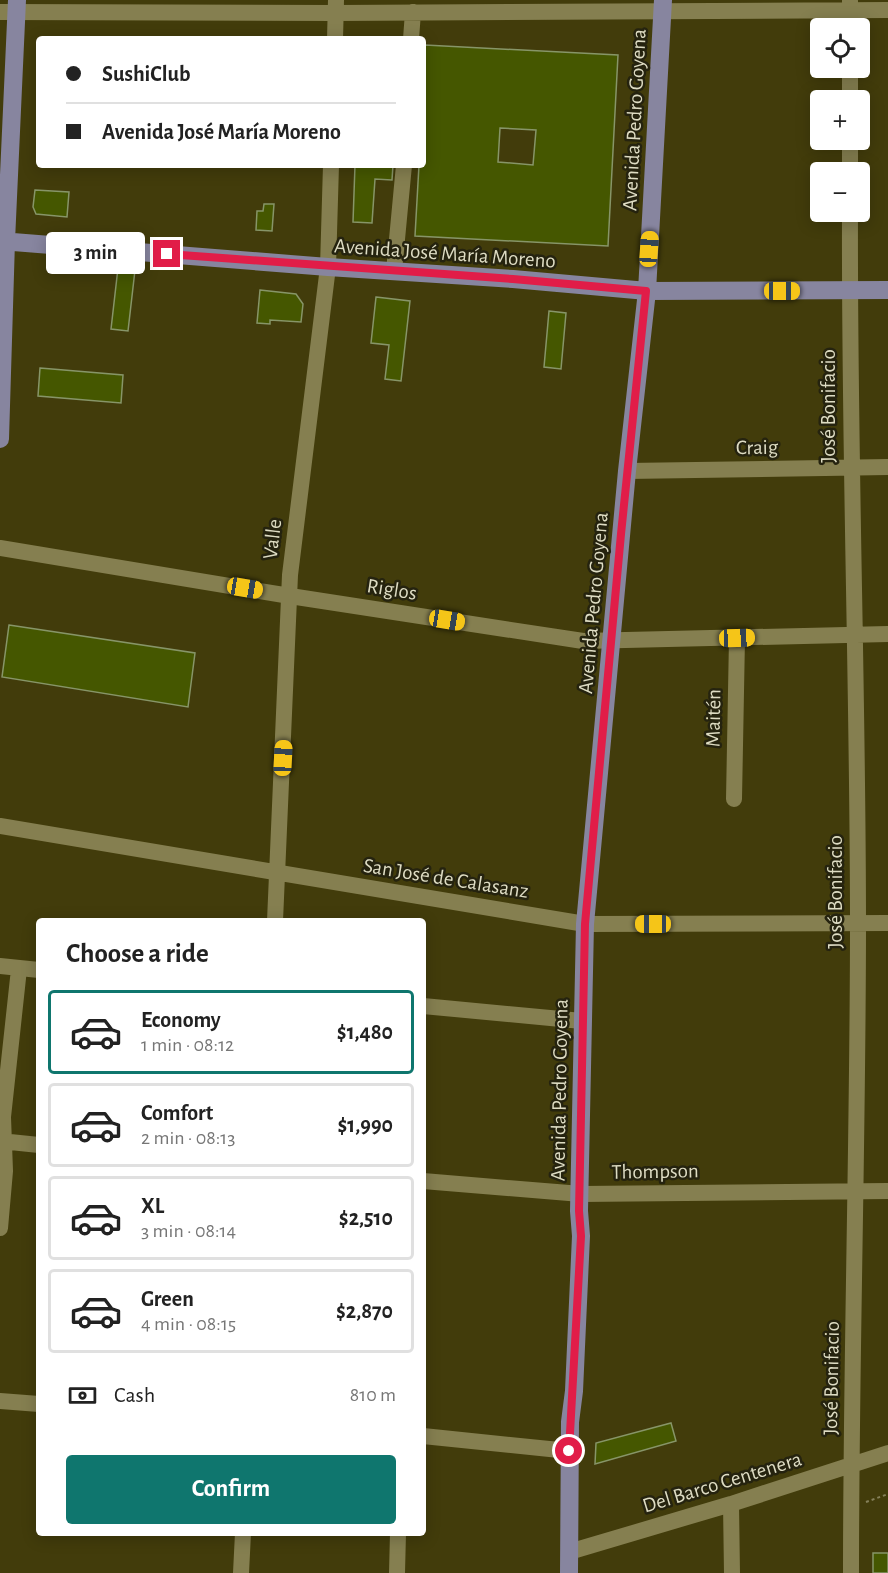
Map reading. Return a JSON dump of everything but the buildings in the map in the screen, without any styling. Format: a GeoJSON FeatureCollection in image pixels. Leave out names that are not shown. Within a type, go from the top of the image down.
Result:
{"type":"FeatureCollection","features":[{"type":"Feature","properties":{"kind":"main road","name":"Avenida Pedro Goyena"},"geometry":{"type":"LineString","coordinates":[[568,1573],[570,1422],[565,1380],[572,1235],[580,1203],[585,924],[646,291],[662,6]]}},
{"type":"Feature","properties":{"kind":"main road"},"geometry":{"type":"LineString","coordinates":[[0,439],[3,241],[11,8]]}},
{"type":"Feature","properties":{"kind":"main road","name":"Avenida José María Moreno"},"geometry":{"type":"LineString","coordinates":[[3,241],[646,291],[888,290]]}},
{"type":"Feature","properties":{"kind":"street"},"geometry":{"type":"LineString","coordinates":[[11,8],[336,6],[413,12],[662,6],[850,5],[888,10]]}},
{"type":"Feature","properties":{"kind":"street"},"geometry":{"type":"LineString","coordinates":[[335,36],[336,6]]}},
{"type":"Feature","properties":{"kind":"street"},"geometry":{"type":"LineString","coordinates":[[411,36],[413,12]]}},
{"type":"Feature","properties":{"kind":"street","name":"Valle"},"geometry":{"type":"LineString","coordinates":[[275,918],[290,575],[328,267],[331,168]]}},
{"type":"Feature","properties":{"kind":"street"},"geometry":{"type":"LineString","coordinates":[[394,271],[404,168]]}},
{"type":"Feature","properties":{"kind":"street","name":"José Bonifacio"},"geometry":{"type":"LineString","coordinates":[[850,222],[858,924],[851,1573]]}},
{"type":"Feature","properties":{"kind":"street","name":"Craig"},"geometry":{"type":"LineString","coordinates":[[627,471],[888,467]]}},
{"type":"Feature","properties":{"kind":"street","name":"Riglos"},"geometry":{"type":"LineString","coordinates":[[0,548],[583,641],[888,634]]}},
{"type":"Feature","properties":{"kind":"street","name":"Maitén"},"geometry":{"type":"LineString","coordinates":[[734,799],[737,638]]}},
{"type":"Feature","properties":{"kind":"street","name":"San José de Calasanz"},"geometry":{"type":"LineString","coordinates":[[0,826],[585,924],[888,924]]}},
{"type":"Feature","properties":{"kind":"street"},"geometry":{"type":"LineString","coordinates":[[0,966],[36,970]]}},
{"type":"Feature","properties":{"kind":"street"},"geometry":{"type":"LineString","coordinates":[[0,1228],[5,1172],[2,1141],[3,1117],[19,969]]}},
{"type":"Feature","properties":{"kind":"street"},"geometry":{"type":"LineString","coordinates":[[426,1006],[582,1021]]}},
{"type":"Feature","properties":{"kind":"street"},"geometry":{"type":"LineString","coordinates":[[2,1141],[36,1145]]}},
{"type":"Feature","properties":{"kind":"street","name":"Thompson"},"geometry":{"type":"LineString","coordinates":[[426,1181],[580,1203],[888,1191]]}},
{"type":"Feature","properties":{"kind":"street"},"geometry":{"type":"LineString","coordinates":[[0,1401],[36,1404]]}},
{"type":"Feature","properties":{"kind":"street"},"geometry":{"type":"LineString","coordinates":[[426,1436],[569,1451]]}},
{"type":"Feature","properties":{"kind":"street","name":"Del Barco Centenera"},"geometry":{"type":"LineString","coordinates":[[569,1552],[731,1504],[888,1453]]}},
{"type":"Feature","properties":{"kind":"street"},"geometry":{"type":"LineString","coordinates":[[731,1504],[732,1573]]}},
{"type":"Feature","properties":{"kind":"street"},"geometry":{"type":"LineString","coordinates":[[241,1573],[243,1536]]}},
{"type":"Feature","properties":{"kind":"street"},"geometry":{"type":"LineString","coordinates":[[397,1573],[398,1536]]}},
{"type":"Feature","properties":{"kind":"path"},"geometry":{"type":"LineString","coordinates":[[852,1506],[888,1494]]}},
{"type":"Feature","properties":{"kind":"route"},"geometry":{"type":"LineString","coordinates":[[167,254],[646,291],[585,924],[579,1211],[581,1236],[569,1451]]}}]}
